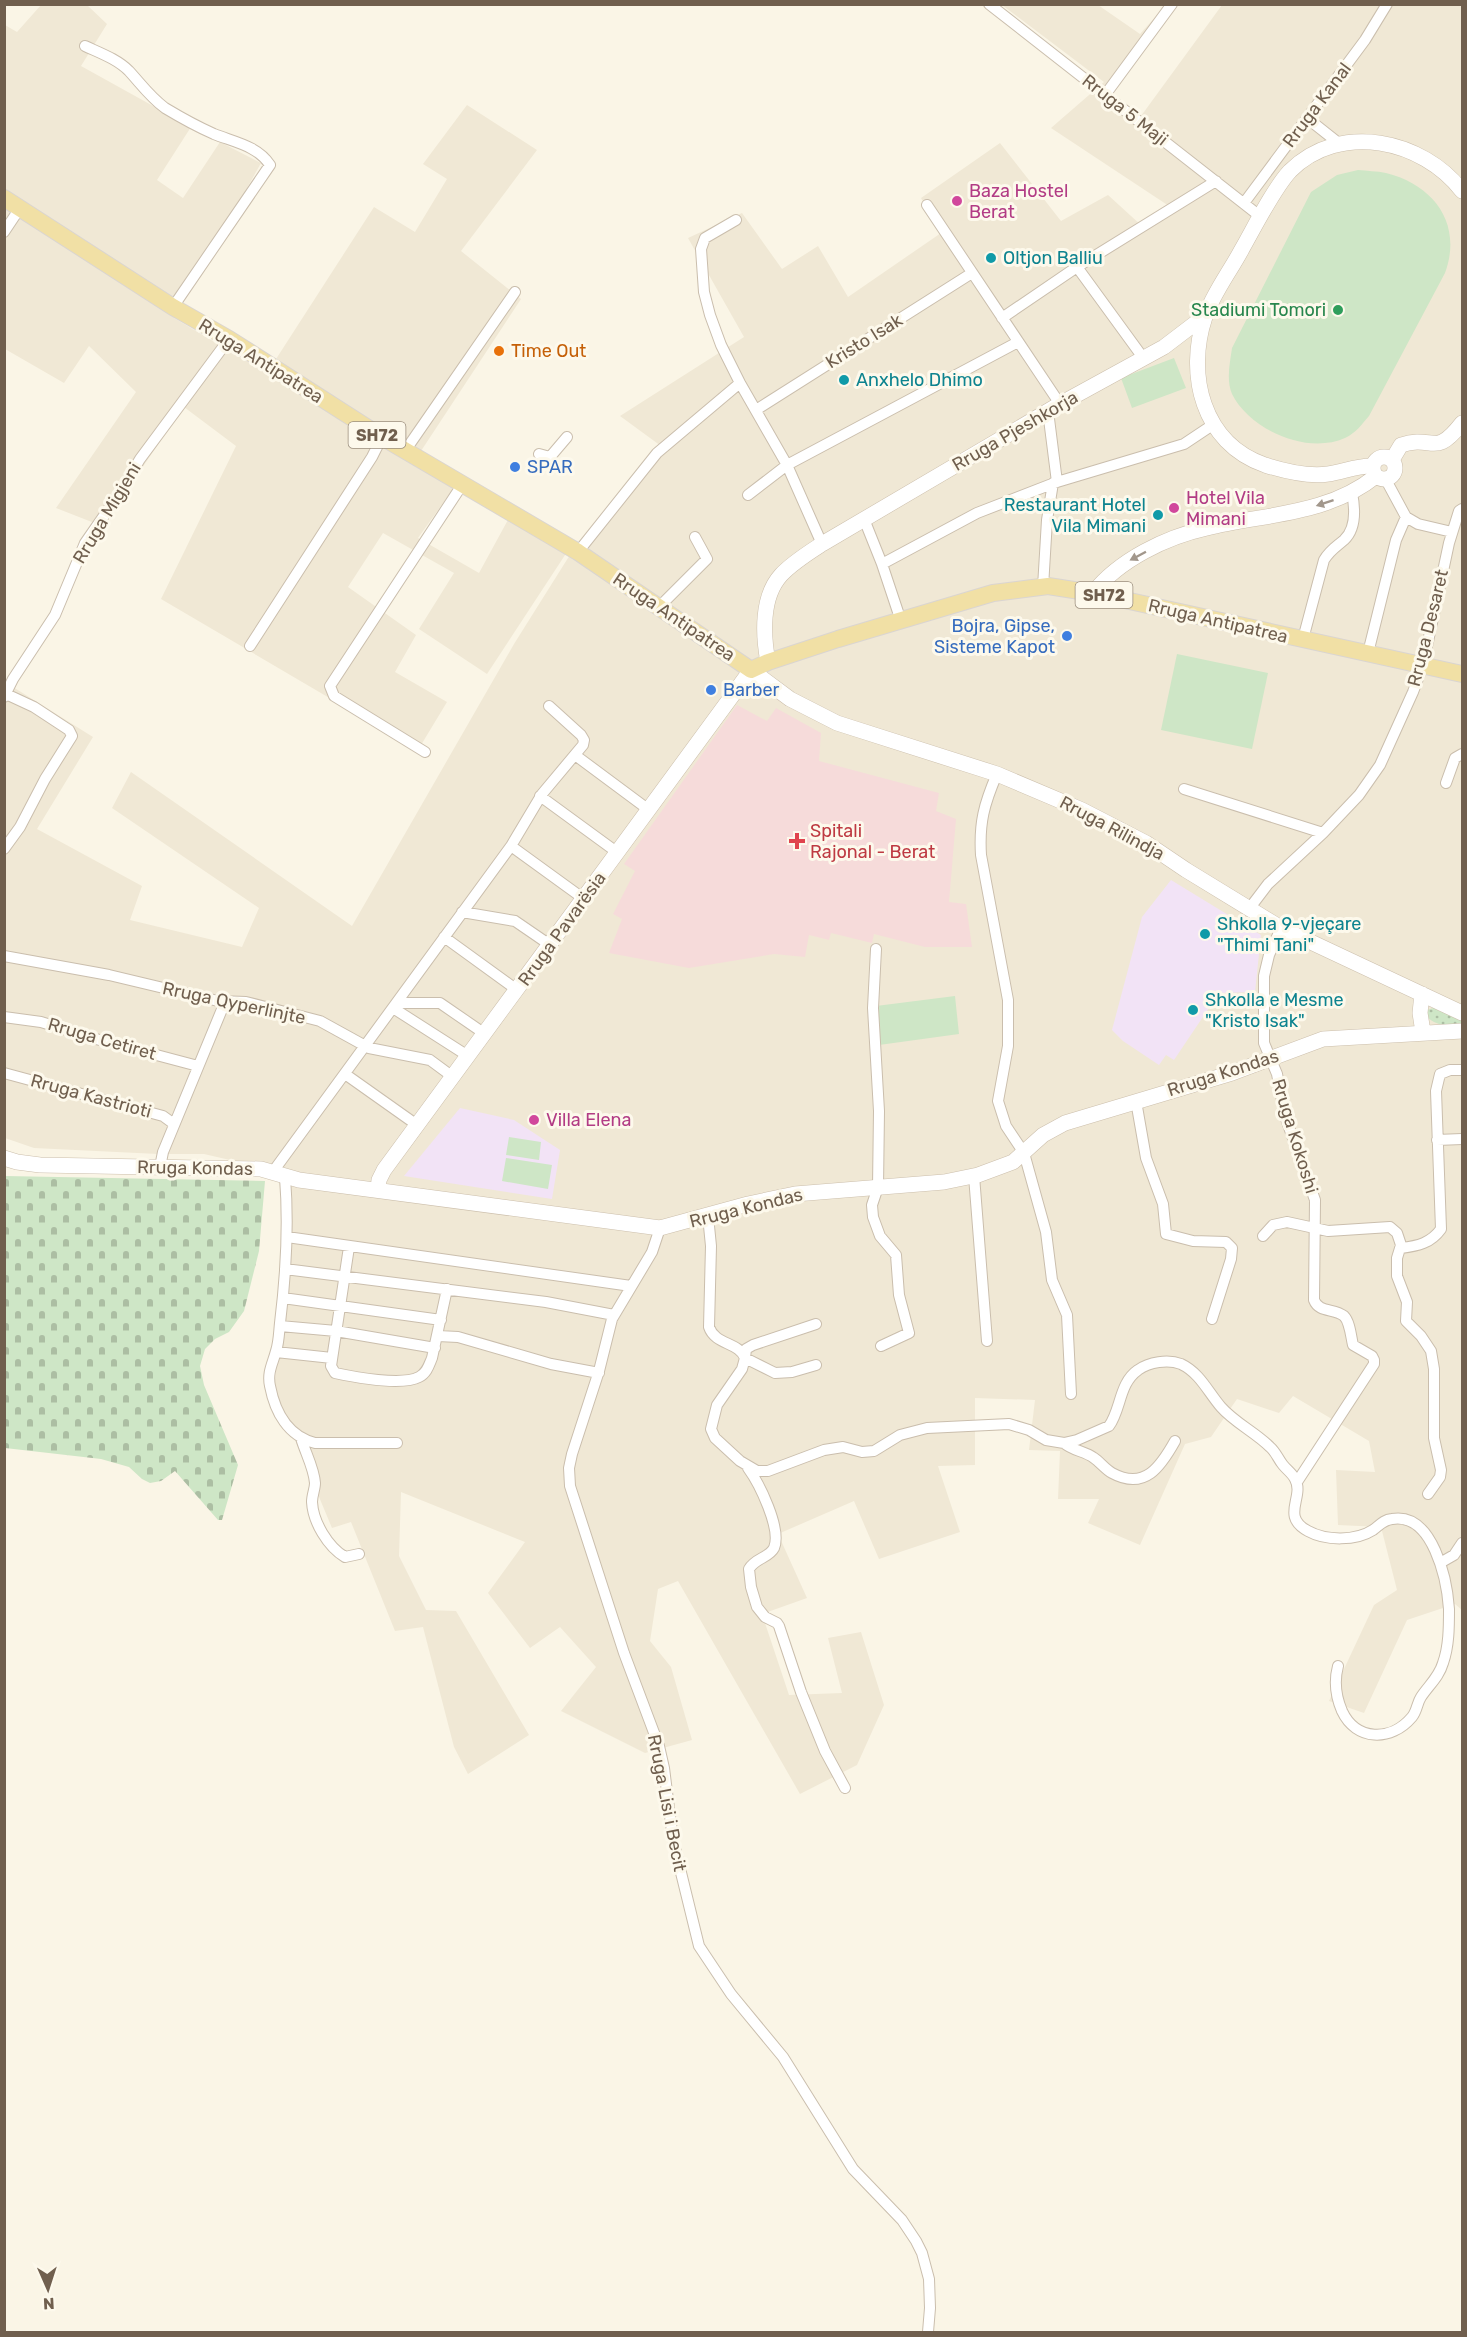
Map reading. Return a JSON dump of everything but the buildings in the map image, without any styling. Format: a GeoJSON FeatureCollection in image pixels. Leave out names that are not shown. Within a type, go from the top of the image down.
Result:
{"type":"FeatureCollection","features":[{"type":"Feature","properties":{"kind":"main road","name":"Rruga Antipatrea"},"geometry":{"type":"LineString","coordinates":[[4,198],[173,308],[229,339],[382,437],[578,552],[751,669],[993,593],[1061,587],[1093,592],[1462,674]]}},
{"type":"Feature","properties":{"kind":"street","name":"Rruga 5 Maji"},"geometry":{"type":"LineString","coordinates":[[989,4],[1261,217]]}},
{"type":"Feature","properties":{"kind":"street"},"geometry":{"type":"LineString","coordinates":[[1105,95],[1172,4]]}},
{"type":"Feature","properties":{"kind":"street","name":"Rruga Kanal"},"geometry":{"type":"LineString","coordinates":[[1244,203],[1365,40],[1387,4]]}},
{"type":"Feature","properties":{"kind":"street"},"geometry":{"type":"LineString","coordinates":[[85,46],[108,56],[128,71],[145,91],[165,108],[211,132],[255,150],[264,156],[270,165],[173,308]]}},
{"type":"Feature","properties":{"kind":"street"},"geometry":{"type":"LineString","coordinates":[[1307,118],[1341,145]]}},
{"type":"Feature","properties":{"kind":"street"},"geometry":{"type":"LineString","coordinates":[[1378,474],[1316,475],[1264,465],[1237,449],[1215,424],[1202,400],[1197,370],[1198,344],[1206,315],[1289,172],[1315,154],[1341,145],[1380,143],[1406,148],[1435,164],[1462,191]]}},
{"type":"Feature","properties":{"kind":"street"},"geometry":{"type":"LineString","coordinates":[[1002,318],[1077,267],[1216,181]]}},
{"type":"Feature","properties":{"kind":"street"},"geometry":{"type":"LineString","coordinates":[[927,205],[1018,342],[1054,407],[1055,482],[1047,520],[1043,587]]}},
{"type":"Feature","properties":{"kind":"street"},"geometry":{"type":"LineString","coordinates":[[4,232],[20,208]]}},
{"type":"Feature","properties":{"kind":"street"},"geometry":{"type":"LineString","coordinates":[[736,220],[705,238],[701,249],[704,292],[710,315],[721,345],[787,465],[822,544]]}},
{"type":"Feature","properties":{"kind":"street"},"geometry":{"type":"LineString","coordinates":[[1077,267],[1144,359]]}},
{"type":"Feature","properties":{"kind":"street","name":"Kristo Isak"},"geometry":{"type":"LineString","coordinates":[[756,410],[972,273]]}},
{"type":"Feature","properties":{"kind":"street"},"geometry":{"type":"LineString","coordinates":[[405,451],[515,292]]}},
{"type":"Feature","properties":{"kind":"street","name":"Rruga Pjeshkorja"},"geometry":{"type":"LineString","coordinates":[[768,662],[765,628],[767,607],[771,590],[785,571],[822,544],[864,519],[1054,407],[1164,347],[1206,315]]}},
{"type":"Feature","properties":{"kind":"street","name":"Rruga Migjeni"},"geometry":{"type":"LineString","coordinates":[[5,695],[55,615],[85,543],[140,459],[229,339]]}},
{"type":"Feature","properties":{"kind":"street"},"geometry":{"type":"LineString","coordinates":[[748,495],[787,465],[1018,342]]}},
{"type":"Feature","properties":{"kind":"street"},"geometry":{"type":"LineString","coordinates":[[578,552],[657,453],[740,383]]}},
{"type":"Feature","properties":{"kind":"street"},"geometry":{"type":"LineString","coordinates":[[1452,436],[1462,408]]}},
{"type":"Feature","properties":{"kind":"street"},"geometry":{"type":"LineString","coordinates":[[1452,532],[1418,524],[1406,517],[1378,474],[1378,458],[1383,456],[1392,460],[1401,445],[1418,442],[1442,443],[1452,436],[1462,423]]}},
{"type":"Feature","properties":{"kind":"street"},"geometry":{"type":"LineString","coordinates":[[882,564],[977,513],[1055,482],[1184,444],[1215,424]]}},
{"type":"Feature","properties":{"kind":"street"},"geometry":{"type":"LineString","coordinates":[[250,646],[372,457],[382,437]]}},
{"type":"Feature","properties":{"kind":"street"},"geometry":{"type":"LineString","coordinates":[[539,454],[550,457],[567,437]]}},
{"type":"Feature","properties":{"kind":"street"},"geometry":{"type":"LineString","coordinates":[[1093,592],[1120,567],[1183,535],[1206,528],[1305,509],[1352,494],[1378,474]]}},
{"type":"Feature","properties":{"kind":"street"},"geometry":{"type":"LineString","coordinates":[[425,752],[334,696],[330,686],[462,485]]}},
{"type":"Feature","properties":{"kind":"street"},"geometry":{"type":"LineString","coordinates":[[1303,639],[1324,560],[1329,551],[1348,535],[1353,525],[1352,494]]}},
{"type":"Feature","properties":{"kind":"street","name":"Rruga Desaret"},"geometry":{"type":"LineString","coordinates":[[1249,909],[1268,884],[1323,833],[1372,779],[1390,744],[1423,665],[1452,532],[1462,509]]}},
{"type":"Feature","properties":{"kind":"street"},"geometry":{"type":"LineString","coordinates":[[1368,653],[1396,540],[1406,517]]}},
{"type":"Feature","properties":{"kind":"street"},"geometry":{"type":"LineString","coordinates":[[864,519],[901,621]]}},
{"type":"Feature","properties":{"kind":"street"},"geometry":{"type":"LineString","coordinates":[[659,607],[707,559],[695,537]]}},
{"type":"Feature","properties":{"kind":"street","name":"Rruga Rilindja"},"geometry":{"type":"LineString","coordinates":[[751,669],[790,699],[837,723],[996,774],[1072,806],[1146,843],[1281,928],[1462,1013]]}},
{"type":"Feature","properties":{"kind":"street","name":"Rruga Pavarësia"},"geometry":{"type":"LineString","coordinates":[[378,1190],[381,1175],[751,669]]}},
{"type":"Feature","properties":{"kind":"street"},"geometry":{"type":"LineString","coordinates":[[4,849],[20,827],[41,785],[72,736],[69,730],[34,707],[5,695]]}},
{"type":"Feature","properties":{"kind":"street"},"geometry":{"type":"LineString","coordinates":[[397,1443],[315,1443],[301,1438],[283,1422],[269,1384],[270,1367],[276,1352],[280,1326],[287,1237],[279,1175],[345,1074],[511,846],[540,796],[583,745],[582,737],[549,706]]}},
{"type":"Feature","properties":{"kind":"street"},"geometry":{"type":"LineString","coordinates":[[1446,783],[1455,758],[1462,754]]}},
{"type":"Feature","properties":{"kind":"street"},"geometry":{"type":"LineString","coordinates":[[575,755],[650,810]]}},
{"type":"Feature","properties":{"kind":"street"},"geometry":{"type":"LineString","coordinates":[[996,774],[983,808],[980,837],[981,855],[1008,1000],[1009,1031],[998,1101],[1005,1126],[1024,1154],[1046,1232],[1052,1280],[1067,1315],[1071,1394]]}},
{"type":"Feature","properties":{"kind":"street"},"geometry":{"type":"LineString","coordinates":[[1184,789],[1323,833]]}},
{"type":"Feature","properties":{"kind":"street"},"geometry":{"type":"LineString","coordinates":[[540,796],[618,853]]}},
{"type":"Feature","properties":{"kind":"street"},"geometry":{"type":"LineString","coordinates":[[511,846],[584,899]]}},
{"type":"Feature","properties":{"kind":"street"},"geometry":{"type":"LineString","coordinates":[[462,912],[515,921],[550,945]]}},
{"type":"Feature","properties":{"kind":"street","name":"Rruga Kokoshi"},"geometry":{"type":"LineString","coordinates":[[1281,928],[1269,954],[1264,976],[1264,1043],[1279,1081],[1285,1116],[1315,1200],[1313,1291],[1316,1305],[1343,1316],[1347,1320],[1353,1345],[1372,1356],[1374,1360],[1374,1364],[1297,1482]]}},
{"type":"Feature","properties":{"kind":"street"},"geometry":{"type":"LineString","coordinates":[[444,937],[517,990]]}},
{"type":"Feature","properties":{"kind":"street"},"geometry":{"type":"LineString","coordinates":[[876,949],[873,1008],[879,1111],[878,1187],[872,1205],[873,1218],[880,1236],[896,1255],[900,1295],[909,1333],[881,1346]]}},
{"type":"Feature","properties":{"kind":"street","name":"Rruga Qyperlinjte"},"geometry":{"type":"LineString","coordinates":[[4,956],[109,975],[225,1002],[246,1002],[320,1021],[365,1046],[430,1060],[453,1077]]}},
{"type":"Feature","properties":{"kind":"street"},"geometry":{"type":"LineString","coordinates":[[1422,994],[1420,1013],[1424,1032]]}},
{"type":"Feature","properties":{"kind":"street"},"geometry":{"type":"LineString","coordinates":[[160,1167],[174,1124],[225,1002]]}},
{"type":"Feature","properties":{"kind":"street"},"geometry":{"type":"LineString","coordinates":[[395,1005],[440,1003],[484,1034]]}},
{"type":"Feature","properties":{"kind":"street"},"geometry":{"type":"LineString","coordinates":[[395,1005],[468,1056]]}},
{"type":"Feature","properties":{"kind":"street","name":"Rruga Cetiret"},"geometry":{"type":"LineString","coordinates":[[4,1017],[41,1022],[198,1066]]}},
{"type":"Feature","properties":{"kind":"street","name":"Rruga Kondas"},"geometry":{"type":"LineString","coordinates":[[4,1158],[28,1164],[261,1169],[279,1175],[378,1190],[660,1228],[795,1194],[944,1182],[974,1176],[1005,1166],[1024,1154],[1054,1127],[1232,1073],[1323,1039],[1462,1031]]}},
{"type":"Feature","properties":{"kind":"street"},"geometry":{"type":"LineString","coordinates":[[1401,1248],[1419,1246],[1437,1234],[1441,1228],[1436,1105],[1438,1079],[1444,1071],[1462,1070]]}},
{"type":"Feature","properties":{"kind":"street","name":"Rruga Kastrioti"},"geometry":{"type":"LineString","coordinates":[[4,1073],[163,1116],[174,1124]]}},
{"type":"Feature","properties":{"kind":"street"},"geometry":{"type":"LineString","coordinates":[[345,1074],[417,1125]]}},
{"type":"Feature","properties":{"kind":"street"},"geometry":{"type":"LineString","coordinates":[[1136,1101],[1146,1158],[1163,1204],[1166,1234],[1193,1241],[1219,1240],[1226,1242],[1232,1248],[1231,1259],[1212,1319]]}},
{"type":"Feature","properties":{"kind":"street"},"geometry":{"type":"LineString","coordinates":[[1437,1140],[1462,1139]]}},
{"type":"Feature","properties":{"kind":"street"},"geometry":{"type":"LineString","coordinates":[[4,1165],[28,1164]]}},
{"type":"Feature","properties":{"kind":"street"},"geometry":{"type":"LineString","coordinates":[[974,1176],[987,1341]]}},
{"type":"Feature","properties":{"kind":"street"},"geometry":{"type":"LineString","coordinates":[[708,1216],[711,1246],[709,1327],[716,1339],[739,1350],[745,1358],[775,1373],[792,1372],[816,1365]]}},
{"type":"Feature","properties":{"kind":"street"},"geometry":{"type":"LineString","coordinates":[[1263,1236],[1278,1223],[1297,1223],[1336,1231],[1390,1227],[1400,1239],[1401,1248],[1397,1258],[1398,1276],[1407,1302],[1406,1321],[1431,1351],[1434,1369],[1434,1438],[1441,1470],[1440,1477],[1428,1494]]}},
{"type":"Feature","properties":{"kind":"street","name":"Rruga Lisi i Becit"},"geometry":{"type":"LineString","coordinates":[[660,1228],[652,1252],[614,1315],[599,1373],[572,1454],[569,1468],[570,1486],[622,1647],[659,1746],[664,1767],[672,1840],[694,1934],[699,1946],[713,1970],[746,2014],[783,2057],[853,2169],[902,2220],[916,2241],[922,2253],[928,2279],[930,2308],[928,2332]]}},
{"type":"Feature","properties":{"kind":"street"},"geometry":{"type":"LineString","coordinates":[[287,1237],[631,1286]]}},
{"type":"Feature","properties":{"kind":"street"},"geometry":{"type":"LineString","coordinates":[[349,1247],[331,1366],[335,1373],[371,1379],[412,1379],[425,1372],[435,1348],[447,1289]]}},
{"type":"Feature","properties":{"kind":"street"},"geometry":{"type":"LineString","coordinates":[[285,1269],[546,1302],[614,1315]]}},
{"type":"Feature","properties":{"kind":"street"},"geometry":{"type":"LineString","coordinates":[[283,1298],[441,1320]]}},
{"type":"Feature","properties":{"kind":"street"},"geometry":{"type":"LineString","coordinates":[[816,1324],[746,1349],[742,1369],[717,1405],[711,1429],[715,1438],[746,1466],[761,1488],[775,1535],[772,1551],[753,1563],[749,1569],[754,1599],[760,1613],[779,1626],[801,1692],[825,1751],[845,1788]]}},
{"type":"Feature","properties":{"kind":"street"},"geometry":{"type":"LineString","coordinates":[[280,1326],[336,1331],[435,1348]]}},
{"type":"Feature","properties":{"kind":"street"},"geometry":{"type":"LineString","coordinates":[[438,1336],[458,1337],[550,1364],[599,1373]]}},
{"type":"Feature","properties":{"kind":"street"},"geometry":{"type":"LineString","coordinates":[[276,1352],[332,1358]]}},
{"type":"Feature","properties":{"kind":"street"},"geometry":{"type":"LineString","coordinates":[[1064,1443],[1077,1440],[1108,1426],[1125,1386],[1135,1372],[1149,1365],[1172,1362],[1192,1371],[1226,1413],[1271,1447],[1297,1482],[1294,1513],[1296,1521],[1306,1530],[1331,1537],[1347,1538],[1361,1536],[1373,1530],[1383,1521],[1399,1518],[1414,1524],[1425,1532],[1440,1563],[1449,1608],[1448,1642],[1438,1675],[1422,1695],[1414,1715],[1390,1732],[1379,1736],[1368,1735],[1352,1726],[1338,1698],[1336,1675],[1338,1666]]}},
{"type":"Feature","properties":{"kind":"street"},"geometry":{"type":"LineString","coordinates":[[746,1466],[757,1471],[768,1471],[824,1450],[843,1448],[868,1452],[881,1447],[900,1434],[939,1426],[1016,1425],[1044,1440],[1064,1443],[1094,1457],[1113,1474],[1136,1478],[1150,1474],[1157,1469],[1175,1441]]}},
{"type":"Feature","properties":{"kind":"street"},"geometry":{"type":"LineString","coordinates":[[301,1438],[315,1483],[312,1504],[314,1513],[323,1532],[338,1552],[345,1557],[359,1554]]}},
{"type":"Feature","properties":{"kind":"street"},"geometry":{"type":"LineString","coordinates":[[1440,1563],[1454,1555],[1462,1543]]}},
{"type":"Feature","properties":{"kind":"shaded area"},"geometry":{"type":"Polygon","coordinates":[[[41,5],[87,5],[107,24],[81,66],[191,127],[157,180],[183,198],[220,142],[261,163],[174,318],[267,373],[374,207],[415,232],[447,179],[423,164],[467,105],[537,150],[461,251],[521,299],[421,451],[461,478],[418,538],[479,573],[509,518],[567,552],[487,674],[419,629],[454,573],[383,533],[348,587],[416,635],[395,672],[447,702],[418,750],[161,599],[236,446],[184,407],[102,526],[56,508],[136,392],[89,346],[64,383],[5,349],[5,25],[17,32],[41,5]]]}},
{"type":"Feature","properties":{"kind":"shaded area"},"geometry":{"type":"Polygon","coordinates":[[[1002,5],[1098,5],[1140,34],[1166,5],[1178,5],[1112,94],[1141,116],[1222,5],[1462,5],[1462,1610],[1455,1604],[1407,1620],[1364,1713],[1329,1701],[1374,1605],[1397,1590],[1381,1527],[1338,1525],[1336,1470],[1375,1472],[1369,1441],[1293,1396],[1279,1413],[1237,1399],[1211,1437],[1185,1444],[1140,1545],[1088,1523],[1099,1499],[1058,1499],[1060,1451],[1029,1450],[1035,1400],[975,1398],[975,1465],[938,1466],[960,1532],[879,1559],[854,1501],[778,1534],[807,1598],[762,1614],[789,1695],[842,1693],[828,1638],[861,1632],[884,1705],[857,1765],[800,1794],[678,1581],[658,1589],[650,1641],[671,1667],[692,1740],[645,1753],[561,1711],[596,1667],[560,1627],[530,1648],[488,1593],[525,1542],[401,1492],[399,1556],[426,1610],[456,1611],[529,1735],[468,1774],[454,1747],[423,1627],[395,1631],[351,1522],[332,1528],[274,1389],[291,1233],[286,1173],[204,1154],[34,1148],[5,1138],[4,701],[13,687],[93,737],[37,829],[142,886],[130,920],[242,947],[259,908],[112,808],[131,772],[352,926],[514,644],[568,558],[661,446],[620,416],[744,337],[688,238],[742,213],[782,269],[818,246],[848,297],[941,233],[921,198],[1000,143],[1061,221],[1108,195],[1142,226],[1172,208],[1051,128],[1104,82],[1002,5]]]}},
{"type":"Feature","properties":{"kind":"shaded area","name":"Spitali Rajonal - Berat"},"geometry":{"type":"Polygon","coordinates":[[[737,705],[767,721],[776,708],[821,733],[819,761],[939,793],[936,811],[956,819],[949,902],[966,904],[972,947],[925,947],[874,934],[872,943],[831,933],[829,940],[809,935],[805,957],[774,954],[689,968],[609,953],[622,919],[613,914],[635,871],[624,864],[737,705]]]}},
{"type":"Feature","properties":{"kind":"shaded area"},"geometry":{"type":"Polygon","coordinates":[[[1171,880],[1261,935],[1255,992],[1219,993],[1174,1060],[1166,1055],[1159,1065],[1123,1041],[1112,1030],[1142,917],[1171,880]]]}},
{"type":"Feature","properties":{"kind":"shaded area"},"geometry":{"type":"Polygon","coordinates":[[[460,1108],[514,1120],[560,1150],[552,1199],[404,1176],[460,1108]]]}},
{"type":"Feature","properties":{"kind":"green space","name":"Stadiumi Tomori"},"geometry":{"type":"Polygon","coordinates":[[[1358,170],[1386,173],[1403,179],[1431,197],[1447,223],[1450,255],[1445,273],[1369,416],[1356,431],[1345,438],[1314,443],[1297,441],[1266,428],[1240,407],[1232,394],[1229,383],[1232,348],[1311,192],[1337,175],[1358,170]]]}},
{"type":"Feature","properties":{"kind":"green space"},"geometry":{"type":"Polygon","coordinates":[[[1174,358],[1186,388],[1132,408],[1121,378],[1174,358]]]}},
{"type":"Feature","properties":{"kind":"green space"},"geometry":{"type":"Polygon","coordinates":[[[1177,654],[1268,673],[1252,749],[1161,730],[1177,654]]]}},
{"type":"Feature","properties":{"kind":"green space"},"geometry":{"type":"Polygon","coordinates":[[[955,996],[959,1034],[879,1045],[876,1006],[955,996]]]}},
{"type":"Feature","properties":{"kind":"green space"},"geometry":{"type":"Polygon","coordinates":[[[1436,1007],[1462,1021],[1460,1024],[1450,1025],[1433,1022],[1425,1015],[1427,1010],[1436,1007]]]}},
{"type":"Feature","properties":{"kind":"green space"},"geometry":{"type":"Polygon","coordinates":[[[509,1137],[541,1142],[539,1160],[506,1155],[509,1137]]]}},
{"type":"Feature","properties":{"kind":"green space"},"geometry":{"type":"Polygon","coordinates":[[[506,1158],[552,1165],[548,1189],[502,1181],[506,1158]]]}},
{"type":"Feature","properties":{"kind":"green space"},"geometry":{"type":"Polygon","coordinates":[[[5,1176],[265,1181],[259,1251],[244,1311],[229,1332],[215,1339],[205,1349],[200,1366],[204,1385],[238,1465],[222,1520],[218,1520],[175,1471],[161,1481],[150,1483],[129,1467],[101,1459],[5,1448],[5,1176]]]}},
{"type":"Feature","properties":{"kind":"place","name":"Baza Hostel Berat"},"geometry":{"type":"Point","coordinates":[957,201]}},
{"type":"Feature","properties":{"kind":"place","name":"Oltjon Balliu"},"geometry":{"type":"Point","coordinates":[991,258]}},
{"type":"Feature","properties":{"kind":"place","name":"Stadiumi Tomori"},"geometry":{"type":"Point","coordinates":[1338,310]}},
{"type":"Feature","properties":{"kind":"place","name":"Time Out"},"geometry":{"type":"Point","coordinates":[499,351]}},
{"type":"Feature","properties":{"kind":"place","name":"Anxhelo Dhimo"},"geometry":{"type":"Point","coordinates":[844,380]}},
{"type":"Feature","properties":{"kind":"place","name":"SPAR"},"geometry":{"type":"Point","coordinates":[515,467]}},
{"type":"Feature","properties":{"kind":"place","name":"Hotel Vila Mimani"},"geometry":{"type":"Point","coordinates":[1174,508]}},
{"type":"Feature","properties":{"kind":"place","name":"Restaurant Hotel Vila Mimani"},"geometry":{"type":"Point","coordinates":[1158,515]}},
{"type":"Feature","properties":{"kind":"place","name":"Bojra, Gipse, Sisteme Kapot"},"geometry":{"type":"Point","coordinates":[1067,636]}},
{"type":"Feature","properties":{"kind":"place","name":"Barber"},"geometry":{"type":"Point","coordinates":[711,690]}},
{"type":"Feature","properties":{"kind":"place","name":"Spitali Rajonal - Berat"},"geometry":{"type":"Point","coordinates":[797,841]}},
{"type":"Feature","properties":{"kind":"place","name":"Shkolla 9-vjeçare \"Thimi Tani\""},"geometry":{"type":"Point","coordinates":[1205,934]}},
{"type":"Feature","properties":{"kind":"place","name":"Shkolla e Mesme \"Kristo Isak\""},"geometry":{"type":"Point","coordinates":[1193,1010]}},
{"type":"Feature","properties":{"kind":"place","name":"Villa Elena"},"geometry":{"type":"Point","coordinates":[534,1120]}}]}
